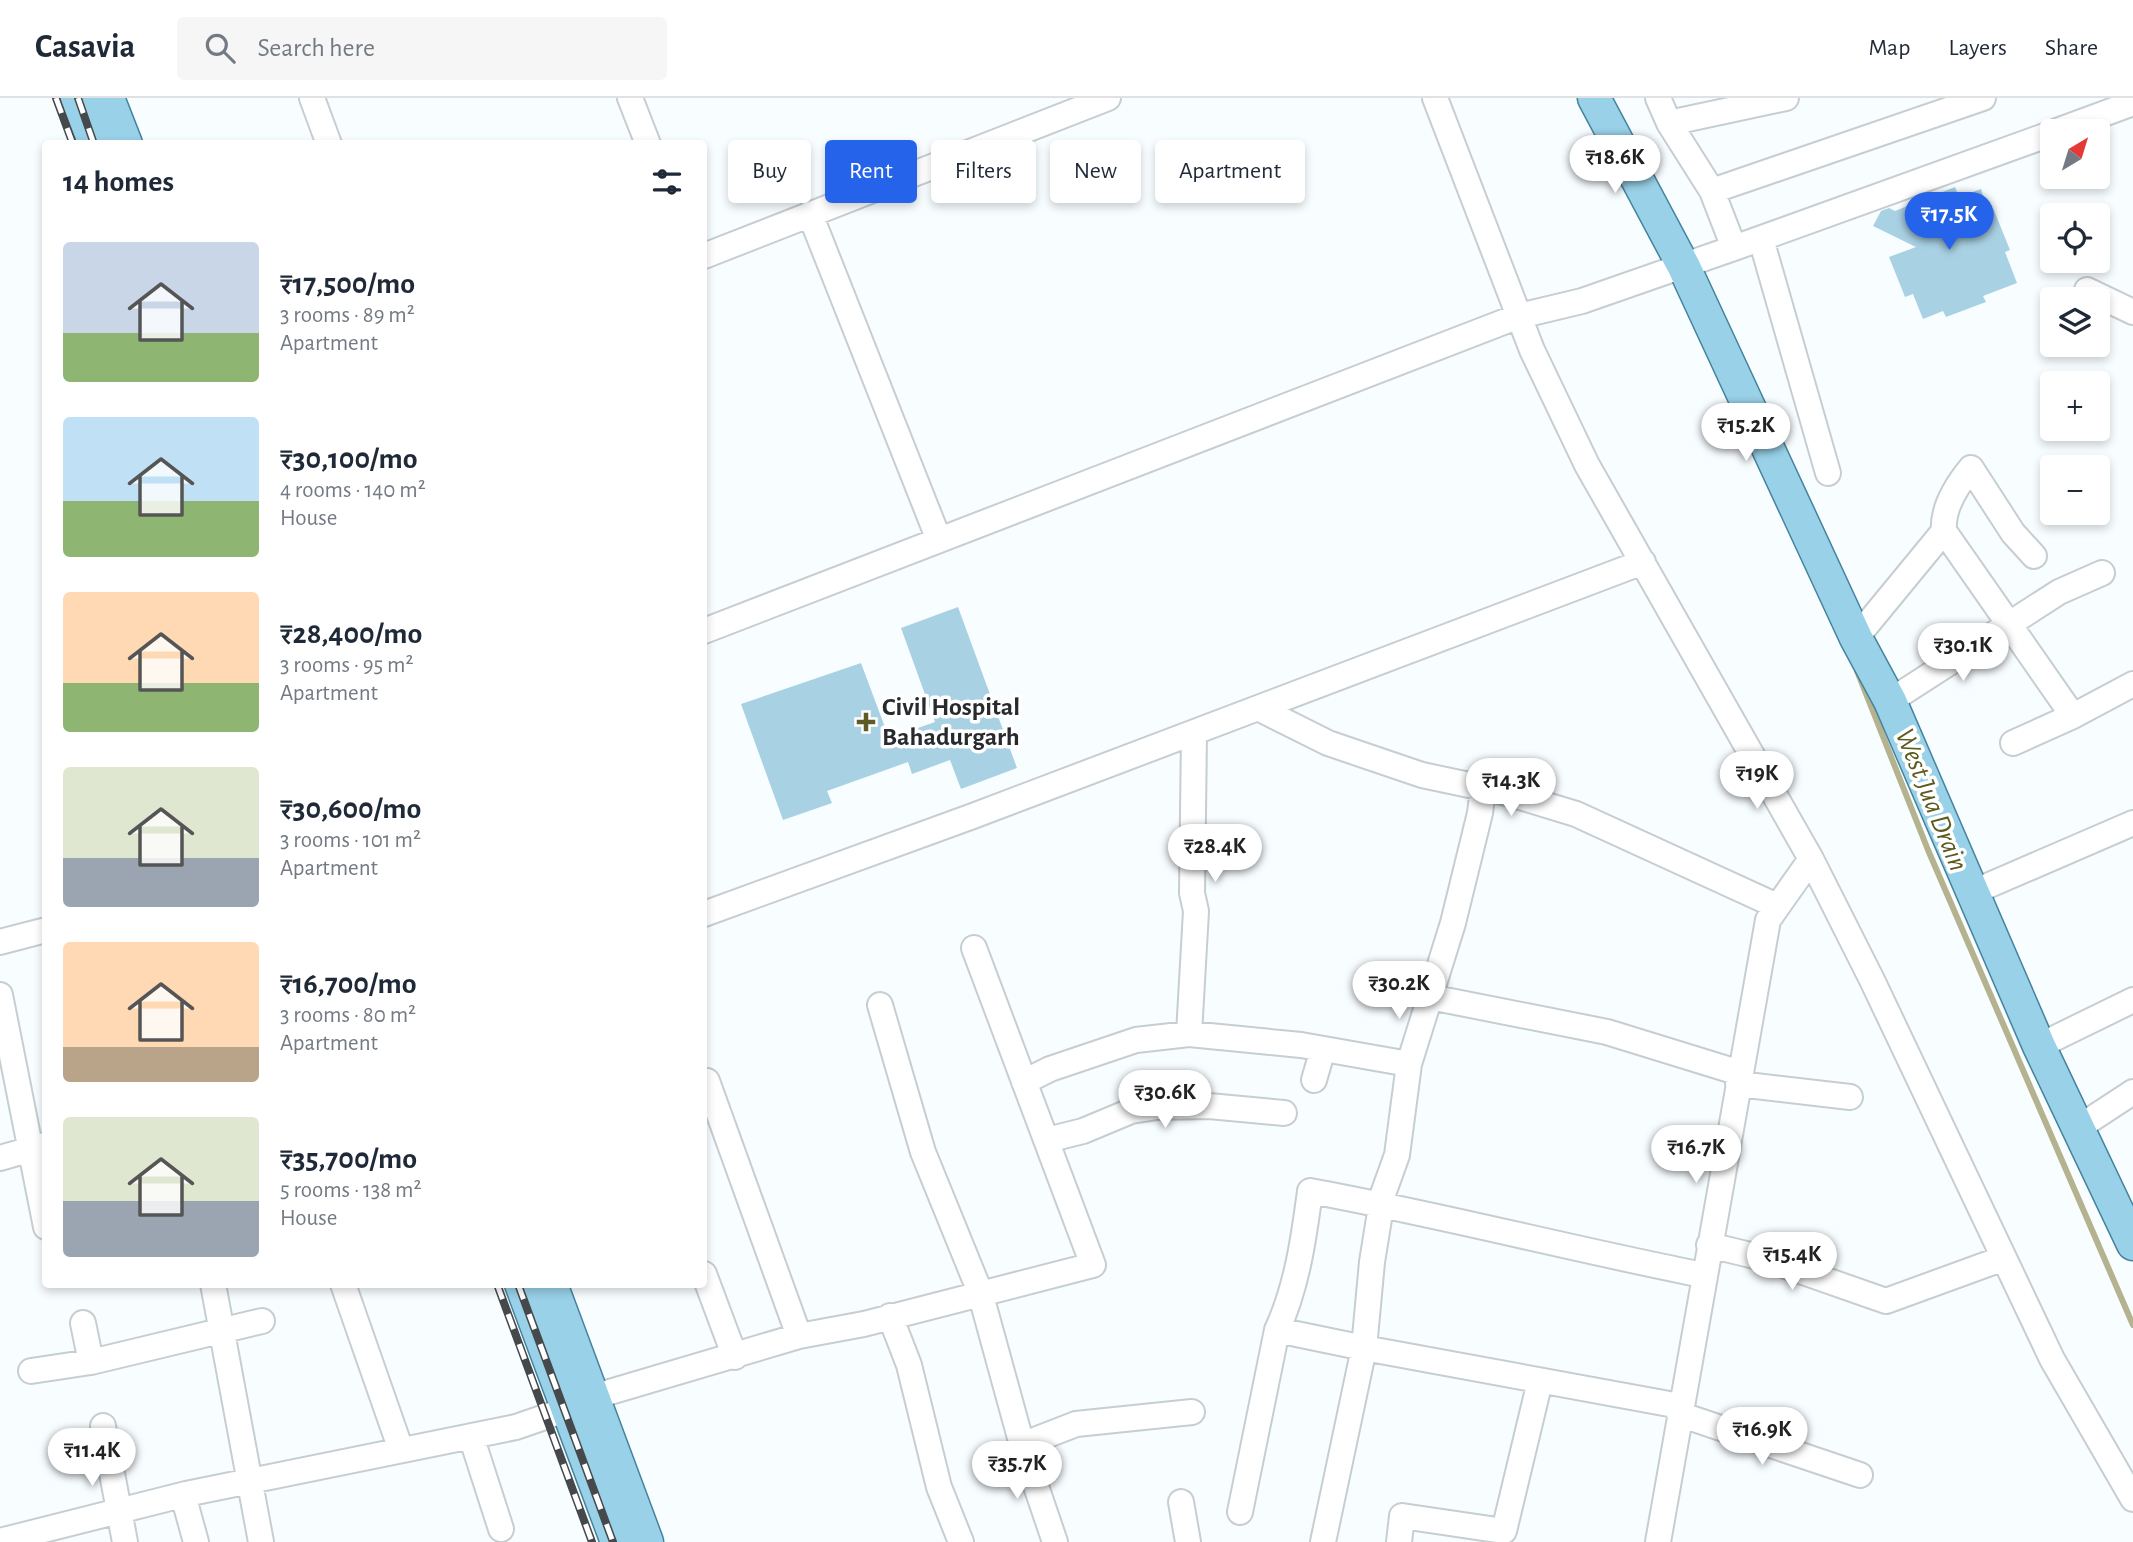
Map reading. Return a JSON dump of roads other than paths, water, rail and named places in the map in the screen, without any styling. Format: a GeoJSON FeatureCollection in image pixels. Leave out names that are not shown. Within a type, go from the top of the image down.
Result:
{"type":"FeatureCollection","features":[{"type":"Feature","properties":{"kind":"main road"},"geometry":{"type":"LineString","coordinates":[[78,98],[94,140]]}},
{"type":"Feature","properties":{"kind":"main road"},"geometry":{"type":"LineString","coordinates":[[108,98],[124,140]]}},
{"type":"Feature","properties":{"kind":"main road"},"geometry":{"type":"LineString","coordinates":[[1594,98],[1684,267],[1856,638],[1890,701],[1970,893],[2039,1046],[2132,1238]]}},
{"type":"Feature","properties":{"kind":"main road"},"geometry":{"type":"LineString","coordinates":[[522,1288],[580,1403]]}},
{"type":"Feature","properties":{"kind":"main road"},"geometry":{"type":"LineString","coordinates":[[552,1288],[580,1403],[623,1541]]}},
{"type":"Feature","properties":{"kind":"street"},"geometry":{"type":"LineString","coordinates":[[312,98],[328,140]]}},
{"type":"Feature","properties":{"kind":"street"},"geometry":{"type":"LineString","coordinates":[[630,98],[646,140]]}},
{"type":"Feature","properties":{"kind":"street"},"geometry":{"type":"LineString","coordinates":[[707,255],[1108,98]]}},
{"type":"Feature","properties":{"kind":"street"},"geometry":{"type":"LineString","coordinates":[[1435,98],[1519,316],[1587,465],[1811,859],[1872,980],[2052,1359],[2133,1499]]}},
{"type":"Feature","properties":{"kind":"street"},"geometry":{"type":"LineString","coordinates":[[1658,98],[1669,124],[1712,191],[1734,248]]}},
{"type":"Feature","properties":{"kind":"street"},"geometry":{"type":"LineString","coordinates":[[1669,124],[1786,98]]}},
{"type":"Feature","properties":{"kind":"street"},"geometry":{"type":"LineString","coordinates":[[1712,191],[1983,98]]}},
{"type":"Feature","properties":{"kind":"street"},"geometry":{"type":"LineString","coordinates":[[2090,119],[2133,103]]}},
{"type":"Feature","properties":{"kind":"street"},"geometry":{"type":"LineString","coordinates":[[707,630],[1519,316],[1582,300],[1684,267],[2040,137]]}},
{"type":"Feature","properties":{"kind":"street"},"geometry":{"type":"LineString","coordinates":[[810,214],[939,540]]}},
{"type":"Feature","properties":{"kind":"street"},"geometry":{"type":"LineString","coordinates":[[1761,239],[1828,473]]}},
{"type":"Feature","properties":{"kind":"street"},"geometry":{"type":"LineString","coordinates":[[2110,301],[2133,312]]}},
{"type":"Feature","properties":{"kind":"street"},"geometry":{"type":"LineString","coordinates":[[2034,556],[2013,533],[1971,468],[1960,481],[1943,517],[1944,531],[2073,716]]}},
{"type":"Feature","properties":{"kind":"street"},"geometry":{"type":"LineString","coordinates":[[1856,638],[1944,531]]}},
{"type":"Feature","properties":{"kind":"street"},"geometry":{"type":"LineString","coordinates":[[707,913],[1194,733],[1643,562]]}},
{"type":"Feature","properties":{"kind":"street"},"geometry":{"type":"LineString","coordinates":[[1890,701],[2059,592],[2102,573]]}},
{"type":"Feature","properties":{"kind":"street"},"geometry":{"type":"LineString","coordinates":[[2013,743],[2073,716],[2133,684]]}},
{"type":"Feature","properties":{"kind":"street"},"geometry":{"type":"LineString","coordinates":[[1258,708],[1328,743],[1422,775],[1483,788],[1576,814],[1777,906]]}},
{"type":"Feature","properties":{"kind":"street"},"geometry":{"type":"LineString","coordinates":[[1189,1034],[1196,911],[1192,893],[1194,733]]}},
{"type":"Feature","properties":{"kind":"street"},"geometry":{"type":"LineString","coordinates":[[1323,1542],[1364,1348],[1372,1262],[1382,1204],[1397,1155],[1409,1064],[1464,879],[1483,788]]}},
{"type":"Feature","properties":{"kind":"street"},"geometry":{"type":"LineString","coordinates":[[1970,893],[2133,823]]}},
{"type":"Feature","properties":{"kind":"street"},"geometry":{"type":"LineString","coordinates":[[1658,1542],[1679,1410],[1768,920],[1811,859]]}},
{"type":"Feature","properties":{"kind":"street"},"geometry":{"type":"LineString","coordinates":[[0,942],[42,931]]}},
{"type":"Feature","properties":{"kind":"street"},"geometry":{"type":"LineString","coordinates":[[0,1541],[183,1495],[516,1427],[580,1403],[799,1336],[1093,1265],[974,948]]}},
{"type":"Feature","properties":{"kind":"street"},"geometry":{"type":"LineString","coordinates":[[0,995],[37,1147],[42,1191]]}},
{"type":"Feature","properties":{"kind":"street"},"geometry":{"type":"LineString","coordinates":[[1430,997],[1607,1032],[1739,1078],[1850,1097]]}},
{"type":"Feature","properties":{"kind":"street"},"geometry":{"type":"LineString","coordinates":[[2039,1046],[2133,1000]]}},
{"type":"Feature","properties":{"kind":"street"},"geometry":{"type":"LineString","coordinates":[[880,1005],[923,1152],[980,1292],[1022,1445],[1055,1542]]}},
{"type":"Feature","properties":{"kind":"street"},"geometry":{"type":"LineString","coordinates":[[1024,1082],[1050,1069],[1136,1040],[1189,1034],[1322,1049],[1409,1064]]}},
{"type":"Feature","properties":{"kind":"street"},"geometry":{"type":"LineString","coordinates":[[1314,1080],[1322,1049]]}},
{"type":"Feature","properties":{"kind":"street"},"geometry":{"type":"LineString","coordinates":[[707,1084],[799,1336]]}},
{"type":"Feature","properties":{"kind":"street"},"geometry":{"type":"LineString","coordinates":[[2078,1128],[2133,1092]]}},
{"type":"Feature","properties":{"kind":"street"},"geometry":{"type":"LineString","coordinates":[[1047,1140],[1083,1131],[1131,1111],[1157,1107],[1284,1112]]}},
{"type":"Feature","properties":{"kind":"street"},"geometry":{"type":"LineString","coordinates":[[0,1158],[37,1147]]}},
{"type":"Feature","properties":{"kind":"street"},"geometry":{"type":"LineString","coordinates":[[1240,1512],[1277,1330],[1296,1271],[1310,1191],[1478,1224],[1575,1250],[1703,1275]]}},
{"type":"Feature","properties":{"kind":"street"},"geometry":{"type":"LineString","coordinates":[[1709,1245],[1763,1258],[1886,1301],[2004,1258]]}},
{"type":"Feature","properties":{"kind":"street"},"geometry":{"type":"LineString","coordinates":[[707,1283],[735,1357]]}},
{"type":"Feature","properties":{"kind":"street"},"geometry":{"type":"LineString","coordinates":[[214,1288],[261,1542]]}},
{"type":"Feature","properties":{"kind":"street"},"geometry":{"type":"LineString","coordinates":[[344,1288],[401,1450]]}},
{"type":"Feature","properties":{"kind":"street"},"geometry":{"type":"LineString","coordinates":[[890,1316],[909,1365],[939,1487],[961,1542]]}},
{"type":"Feature","properties":{"kind":"street"},"geometry":{"type":"LineString","coordinates":[[30,1371],[90,1362],[262,1321]]}},
{"type":"Feature","properties":{"kind":"street"},"geometry":{"type":"LineString","coordinates":[[83,1323],[90,1362]]}},
{"type":"Feature","properties":{"kind":"street"},"geometry":{"type":"LineString","coordinates":[[1277,1330],[1679,1410],[1860,1475]]}},
{"type":"Feature","properties":{"kind":"street"},"geometry":{"type":"LineString","coordinates":[[1399,1542],[1402,1516],[1503,1537],[1540,1381]]}},
{"type":"Feature","properties":{"kind":"street"},"geometry":{"type":"LineString","coordinates":[[1022,1445],[1076,1424],[1192,1412]]}},
{"type":"Feature","properties":{"kind":"street"},"geometry":{"type":"LineString","coordinates":[[103,1426],[125,1542]]}},
{"type":"Feature","properties":{"kind":"street"},"geometry":{"type":"LineString","coordinates":[[471,1436],[501,1529]]}},
{"type":"Feature","properties":{"kind":"street"},"geometry":{"type":"LineString","coordinates":[[183,1495],[196,1542]]}},
{"type":"Feature","properties":{"kind":"street"},"geometry":{"type":"LineString","coordinates":[[1181,1502],[1188,1542]]}},
{"type":"Feature","properties":{"kind":"waterway","name":"West Jua Drain"},"geometry":{"type":"LineString","coordinates":[[1857,671],[1928,850],[2133,1325]]}},
{"type":"Feature","properties":{"kind":"railway"},"geometry":{"type":"LineString","coordinates":[[56,98],[72,140]]}},
{"type":"Feature","properties":{"kind":"railway"},"geometry":{"type":"LineString","coordinates":[[78,98],[93,140]]}},
{"type":"Feature","properties":{"kind":"railway"},"geometry":{"type":"LineString","coordinates":[[498,1288],[592,1542]]}},
{"type":"Feature","properties":{"kind":"railway"},"geometry":{"type":"LineString","coordinates":[[519,1288],[613,1542]]}},
{"type":"Feature","properties":{"kind":"place","name":"Civil Hospital Bahadurgarh"},"geometry":{"type":"Point","coordinates":[866,722]}}]}
